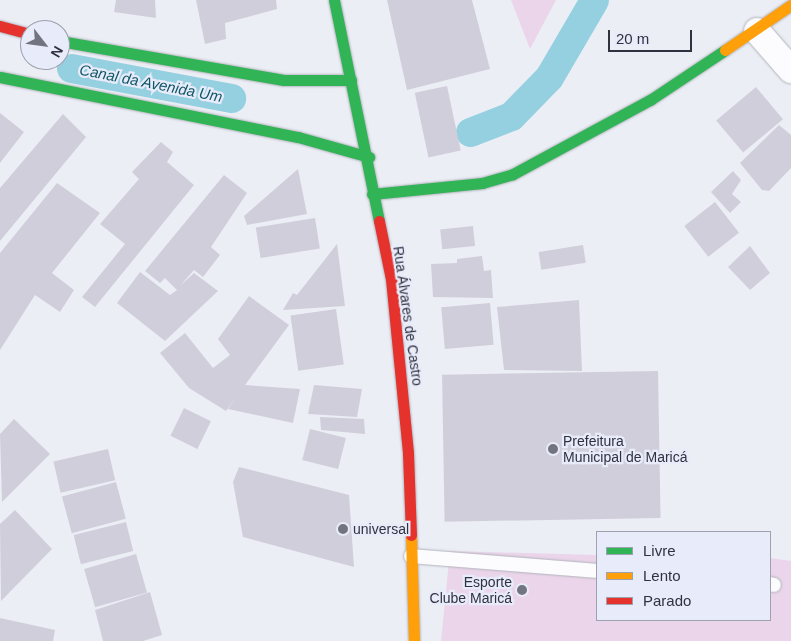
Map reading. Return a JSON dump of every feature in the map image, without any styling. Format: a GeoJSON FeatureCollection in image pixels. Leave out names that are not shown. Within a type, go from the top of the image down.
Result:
{"type":"FeatureCollection","features":[{"type":"Feature","properties":{"kind":"street","name":"Rua Álvares de Castro"},"geometry":{"type":"LineString","coordinates":[[334,0],[351,80],[356,115],[369,156],[372,194],[389,264],[402,371],[414,641]]}},
{"type":"Feature","properties":{"kind":"street"},"geometry":{"type":"LineString","coordinates":[[372,194],[418,186],[482,184],[513,174],[650,100],[757,31],[791,5]]}},
{"type":"Feature","properties":{"kind":"street"},"geometry":{"type":"LineString","coordinates":[[0,26],[20,31]]}},
{"type":"Feature","properties":{"kind":"street"},"geometry":{"type":"LineString","coordinates":[[757,31],[791,70]]}},
{"type":"Feature","properties":{"kind":"street"},"geometry":{"type":"LineString","coordinates":[[70,43],[284,80],[351,80]]}},
{"type":"Feature","properties":{"kind":"street"},"geometry":{"type":"LineString","coordinates":[[0,77],[298,137],[369,156]]}},
{"type":"Feature","properties":{"kind":"lane"},"geometry":{"type":"LineString","coordinates":[[411,556],[596,571]]}},
{"type":"Feature","properties":{"kind":"shaded area"},"geometry":{"type":"Polygon","coordinates":[[[511,0],[556,0],[530,49],[511,0]]]}},
{"type":"Feature","properties":{"kind":"shaded area","name":"Esporte Clube Maricá"},"geometry":{"type":"Polygon","coordinates":[[[450,551],[596,555],[596,621],[771,621],[771,558],[791,561],[791,641],[441,641],[450,551]]]}},
{"type":"Feature","properties":{"kind":"building"},"geometry":{"type":"Polygon","coordinates":[[[116,0],[155,0],[156,18],[114,12],[116,0]]]}},
{"type":"Feature","properties":{"kind":"building"},"geometry":{"type":"Polygon","coordinates":[[[196,0],[276,0],[277,9],[225,23],[226,39],[205,44],[196,0]]]}},
{"type":"Feature","properties":{"kind":"building"},"geometry":{"type":"Polygon","coordinates":[[[387,0],[472,0],[490,69],[407,90],[387,0]]]}},
{"type":"Feature","properties":{"kind":"building"},"geometry":{"type":"Polygon","coordinates":[[[447,86],[461,151],[428,157],[415,93],[447,86]]]}},
{"type":"Feature","properties":{"kind":"building"},"geometry":{"type":"Polygon","coordinates":[[[756,87],[783,119],[743,153],[716,120],[756,87]]]}},
{"type":"Feature","properties":{"kind":"building"},"geometry":{"type":"Polygon","coordinates":[[[0,113],[24,132],[0,163],[0,113]]]}},
{"type":"Feature","properties":{"kind":"building"},"geometry":{"type":"Polygon","coordinates":[[[63,114],[86,137],[0,241],[0,188],[63,114]]]}},
{"type":"Feature","properties":{"kind":"building"},"geometry":{"type":"Polygon","coordinates":[[[779,125],[791,135],[791,168],[769,191],[762,190],[740,163],[779,125]]]}},
{"type":"Feature","properties":{"kind":"building"},"geometry":{"type":"Polygon","coordinates":[[[161,142],[173,152],[167,162],[194,185],[95,307],[82,297],[125,244],[100,224],[139,179],[132,172],[161,142]]]}},
{"type":"Feature","properties":{"kind":"building"},"geometry":{"type":"Polygon","coordinates":[[[298,169],[307,214],[247,225],[244,216],[298,169]]]}},
{"type":"Feature","properties":{"kind":"building"},"geometry":{"type":"Polygon","coordinates":[[[733,171],[741,180],[732,194],[741,202],[730,213],[711,192],[733,171]]]}},
{"type":"Feature","properties":{"kind":"building"},"geometry":{"type":"Polygon","coordinates":[[[224,175],[247,193],[211,247],[220,255],[203,277],[194,270],[180,286],[194,273],[218,291],[165,341],[117,303],[140,272],[170,295],[177,290],[165,278],[160,283],[145,271],[224,175]]]}},
{"type":"Feature","properties":{"kind":"building"},"geometry":{"type":"Polygon","coordinates":[[[57,183],[100,213],[52,273],[74,290],[60,312],[35,295],[0,350],[0,253],[57,183]]]}},
{"type":"Feature","properties":{"kind":"building"},"geometry":{"type":"Polygon","coordinates":[[[715,202],[739,233],[708,257],[684,226],[715,202]]]}},
{"type":"Feature","properties":{"kind":"building"},"geometry":{"type":"Polygon","coordinates":[[[315,218],[320,249],[261,258],[256,227],[315,218]]]}},
{"type":"Feature","properties":{"kind":"building"},"geometry":{"type":"Polygon","coordinates":[[[473,226],[475,246],[442,249],[440,229],[473,226]]]}},
{"type":"Feature","properties":{"kind":"building"},"geometry":{"type":"Polygon","coordinates":[[[337,244],[345,306],[283,310],[293,293],[297,295],[337,244]]]}},
{"type":"Feature","properties":{"kind":"building"},"geometry":{"type":"Polygon","coordinates":[[[583,245],[586,263],[541,270],[539,252],[583,245]]]}},
{"type":"Feature","properties":{"kind":"building"},"geometry":{"type":"Polygon","coordinates":[[[750,246],[770,273],[750,290],[728,267],[750,246]]]}},
{"type":"Feature","properties":{"kind":"building"},"geometry":{"type":"Polygon","coordinates":[[[482,256],[484,271],[491,270],[493,298],[433,297],[431,264],[457,263],[457,259],[482,256]]]}},
{"type":"Feature","properties":{"kind":"building"},"geometry":{"type":"Polygon","coordinates":[[[249,296],[289,325],[245,385],[300,389],[293,423],[228,409],[237,396],[226,411],[189,388],[160,353],[185,333],[213,368],[230,355],[218,339],[249,296]]]}},
{"type":"Feature","properties":{"kind":"building"},"geometry":{"type":"Polygon","coordinates":[[[579,300],[582,371],[504,370],[497,307],[579,300]]]}},
{"type":"Feature","properties":{"kind":"building"},"geometry":{"type":"Polygon","coordinates":[[[490,303],[494,345],[445,349],[441,307],[490,303]]]}},
{"type":"Feature","properties":{"kind":"building"},"geometry":{"type":"Polygon","coordinates":[[[336,309],[344,364],[298,371],[290,315],[336,309]]]}},
{"type":"Feature","properties":{"kind":"building","name":"Prefeitura Municipal de Maricá"},"geometry":{"type":"Polygon","coordinates":[[[658,371],[661,518],[445,522],[442,375],[658,371]]]}},
{"type":"Feature","properties":{"kind":"building"},"geometry":{"type":"Polygon","coordinates":[[[314,385],[362,389],[357,417],[308,414],[314,385]]]}},
{"type":"Feature","properties":{"kind":"building"},"geometry":{"type":"Polygon","coordinates":[[[184,408],[211,421],[197,449],[170,436],[184,408]]]}},
{"type":"Feature","properties":{"kind":"building"},"geometry":{"type":"Polygon","coordinates":[[[320,417],[364,419],[365,434],[321,430],[320,417]]]}},
{"type":"Feature","properties":{"kind":"building"},"geometry":{"type":"Polygon","coordinates":[[[14,419],[50,454],[2,502],[0,434],[14,419]]]}},
{"type":"Feature","properties":{"kind":"building"},"geometry":{"type":"Polygon","coordinates":[[[310,429],[346,438],[338,469],[302,460],[310,429]]]}},
{"type":"Feature","properties":{"kind":"building"},"geometry":{"type":"Polygon","coordinates":[[[108,449],[115,480],[61,493],[53,462],[108,449]]]}},
{"type":"Feature","properties":{"kind":"building"},"geometry":{"type":"Polygon","coordinates":[[[239,467],[349,495],[354,567],[243,537],[233,482],[239,467]]]}},
{"type":"Feature","properties":{"kind":"building"},"geometry":{"type":"Polygon","coordinates":[[[116,482],[126,519],[72,533],[62,496],[116,482]]]}},
{"type":"Feature","properties":{"kind":"building"},"geometry":{"type":"Polygon","coordinates":[[[15,510],[52,549],[1,601],[0,524],[15,510]]]}},
{"type":"Feature","properties":{"kind":"building"},"geometry":{"type":"Polygon","coordinates":[[[126,522],[133,551],[81,564],[74,535],[126,522]]]}},
{"type":"Feature","properties":{"kind":"building"},"geometry":{"type":"Polygon","coordinates":[[[136,554],[147,592],[95,607],[84,569],[136,554]]]}},
{"type":"Feature","properties":{"kind":"building"},"geometry":{"type":"Polygon","coordinates":[[[150,592],[162,635],[143,641],[103,641],[95,610],[150,592]]]}},
{"type":"Feature","properties":{"kind":"building"},"geometry":{"type":"Polygon","coordinates":[[[0,618],[55,630],[53,641],[0,641],[0,618]]]}},
{"type":"Feature","properties":{"kind":"waterway","name":"Canal da Avenida Um"},"geometry":{"type":"LineString","coordinates":[[470,132],[511,116],[549,77],[594,0]]}},
{"type":"Feature","properties":{"kind":"waterway","name":"Canal da Avenida Um"},"geometry":{"type":"LineString","coordinates":[[71,68],[231,98]]}},
{"type":"Feature","properties":{"kind":"traffic: fast"},"geometry":{"type":"LineString","coordinates":[[334,0],[379,221]]}},
{"type":"Feature","properties":{"kind":"traffic: fast"},"geometry":{"type":"LineString","coordinates":[[70,43],[284,80],[351,80]]}},
{"type":"Feature","properties":{"kind":"traffic: fast"},"geometry":{"type":"LineString","coordinates":[[372,194],[482,183],[513,174],[650,100],[725,50]]}},
{"type":"Feature","properties":{"kind":"traffic: fast"},"geometry":{"type":"LineString","coordinates":[[0,77],[298,137],[369,157]]}},
{"type":"Feature","properties":{"kind":"traffic: slow"},"geometry":{"type":"LineString","coordinates":[[725,50],[791,5]]}},
{"type":"Feature","properties":{"kind":"traffic: slow"},"geometry":{"type":"LineString","coordinates":[[411,535],[414,641]]}},
{"type":"Feature","properties":{"kind":"traffic: jam"},"geometry":{"type":"LineString","coordinates":[[0,26],[20,31]]}},
{"type":"Feature","properties":{"kind":"traffic: jam"},"geometry":{"type":"LineString","coordinates":[[379,221],[391,279],[408,453],[411,535]]}},
{"type":"Feature","properties":{"kind":"place","name":"Prefeitura Municipal de Maricá"},"geometry":{"type":"Point","coordinates":[553,449]}},
{"type":"Feature","properties":{"kind":"place","name":"universal"},"geometry":{"type":"Point","coordinates":[343,529]}},
{"type":"Feature","properties":{"kind":"place","name":"Esporte Clube Maricá"},"geometry":{"type":"Point","coordinates":[522,590]}}]}
